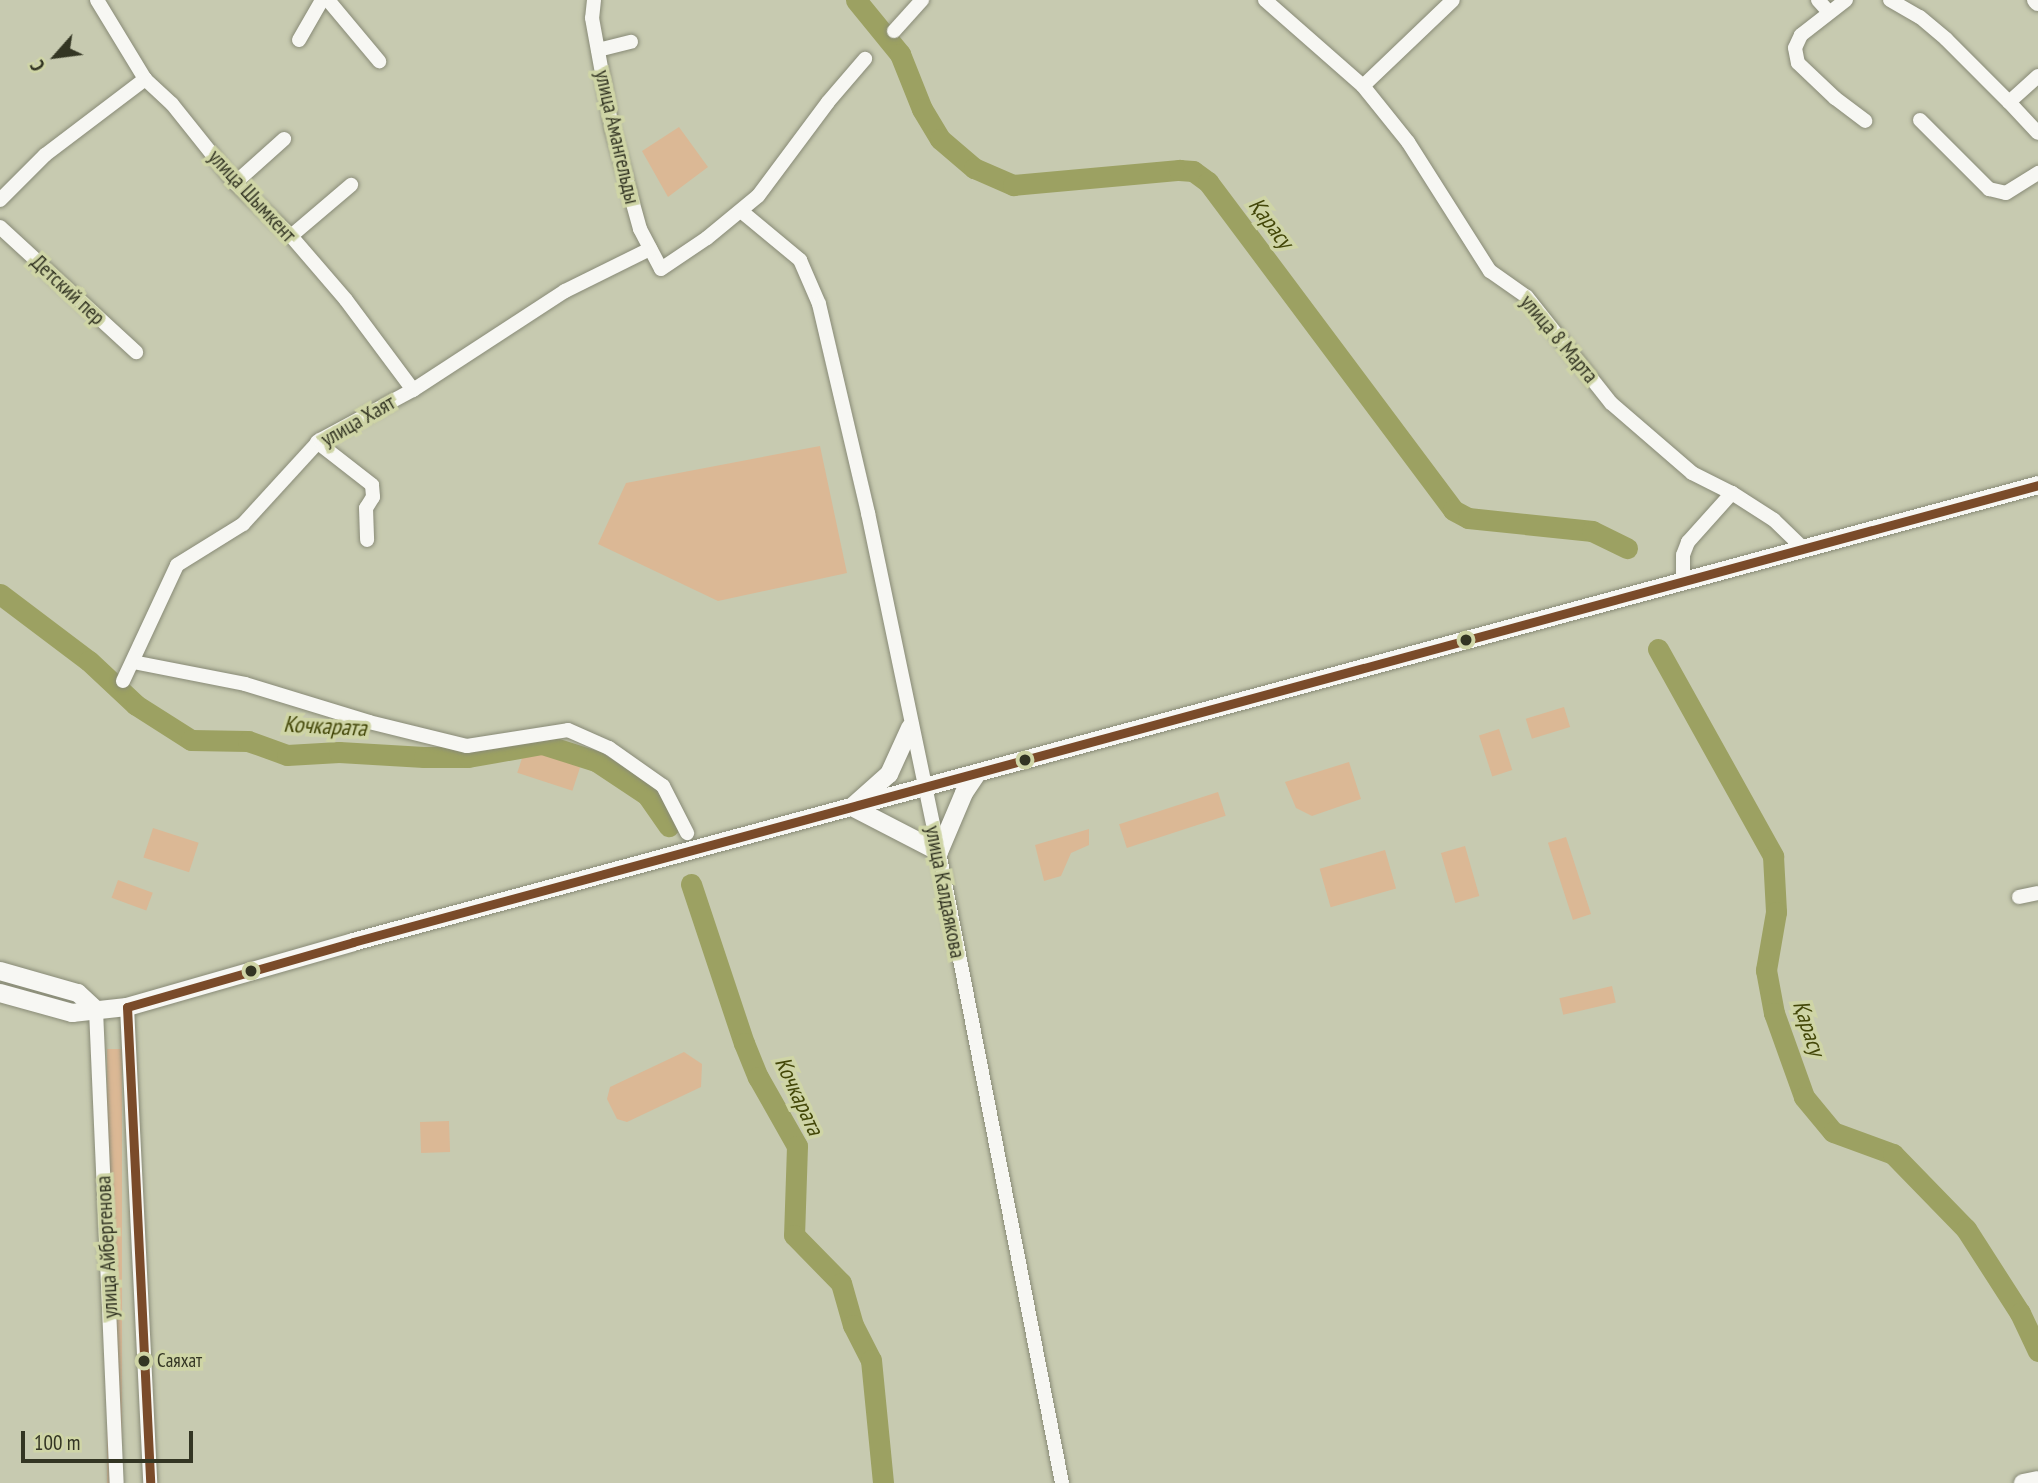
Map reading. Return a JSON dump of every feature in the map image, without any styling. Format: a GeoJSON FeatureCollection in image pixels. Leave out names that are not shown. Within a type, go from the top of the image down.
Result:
{"type":"FeatureCollection","features":[{"type":"Feature","properties":{"kind":"main road"},"geometry":{"type":"LineString","coordinates":[[0,993],[72,1013],[127,1007],[366,938],[976,775],[1520,623],[1683,582],[2038,485]]}},
{"type":"Feature","properties":{"kind":"main road"},"geometry":{"type":"LineString","coordinates":[[852,807],[889,774],[910,727]]}},
{"type":"Feature","properties":{"kind":"main road"},"geometry":{"type":"LineString","coordinates":[[852,807],[939,852],[964,793],[976,775]]}},
{"type":"Feature","properties":{"kind":"main road"},"geometry":{"type":"LineString","coordinates":[[0,971],[78,993],[96,1010]]}},
{"type":"Feature","properties":{"kind":"main road"},"geometry":{"type":"LineString","coordinates":[[2023,1483],[2038,1480]]}},
{"type":"Feature","properties":{"kind":"street","name":"улица Шымкент"},"geometry":{"type":"LineString","coordinates":[[97,0],[145,79],[172,104],[235,183],[291,236],[346,300],[413,390]]}},
{"type":"Feature","properties":{"kind":"street"},"geometry":{"type":"LineString","coordinates":[[299,40],[322,0]]}},
{"type":"Feature","properties":{"kind":"street"},"geometry":{"type":"LineString","coordinates":[[328,0],[379,61]]}},
{"type":"Feature","properties":{"kind":"street","name":"улица Амангельды"},"geometry":{"type":"LineString","coordinates":[[594,0],[592,18],[612,128],[634,213],[661,269],[741,211]]}},
{"type":"Feature","properties":{"kind":"street"},"geometry":{"type":"LineString","coordinates":[[894,31],[922,0]]}},
{"type":"Feature","properties":{"kind":"street","name":"улица 8 Марта"},"geometry":{"type":"LineString","coordinates":[[1265,0],[1363,86],[1408,142],[1490,271],[1527,297],[1611,403],[1692,473],[1732,493],[1774,520],[1804,549]]}},
{"type":"Feature","properties":{"kind":"street"},"geometry":{"type":"LineString","coordinates":[[1363,86],[1453,0]]}},
{"type":"Feature","properties":{"kind":"street"},"geometry":{"type":"LineString","coordinates":[[1846,0],[1823,6],[1801,35],[1795,48],[1798,63],[1835,98],[1865,121]]}},
{"type":"Feature","properties":{"kind":"street"},"geometry":{"type":"LineString","coordinates":[[1890,0],[1920,18],[1946,39],[2038,133]]}},
{"type":"Feature","properties":{"kind":"street"},"geometry":{"type":"LineString","coordinates":[[598,51],[631,41]]}},
{"type":"Feature","properties":{"kind":"street"},"geometry":{"type":"LineString","coordinates":[[741,211],[768,184],[828,102],[865,60]]}},
{"type":"Feature","properties":{"kind":"street"},"geometry":{"type":"LineString","coordinates":[[2009,102],[2038,76]]}},
{"type":"Feature","properties":{"kind":"street"},"geometry":{"type":"LineString","coordinates":[[0,200],[45,155],[145,79]]}},
{"type":"Feature","properties":{"kind":"street"},"geometry":{"type":"LineString","coordinates":[[1920,120],[1989,189],[2006,193],[2038,173]]}},
{"type":"Feature","properties":{"kind":"street"},"geometry":{"type":"LineString","coordinates":[[235,183],[284,139]]}},
{"type":"Feature","properties":{"kind":"street"},"geometry":{"type":"LineString","coordinates":[[291,236],[351,185]]}},
{"type":"Feature","properties":{"kind":"street","name":"улица Калдаякова"},"geometry":{"type":"LineString","coordinates":[[741,211],[800,260],[819,304],[868,513],[910,727],[939,852],[1062,1483]]}},
{"type":"Feature","properties":{"kind":"street","name":"Детский пер"},"geometry":{"type":"LineString","coordinates":[[0,227],[136,352]]}},
{"type":"Feature","properties":{"kind":"street","name":"улица Хаят"},"geometry":{"type":"LineString","coordinates":[[123,681],[177,565],[243,524],[317,442],[413,390],[565,291],[650,249]]}},
{"type":"Feature","properties":{"kind":"street"},"geometry":{"type":"LineString","coordinates":[[317,442],[372,485],[373,498],[366,508],[367,540]]}},
{"type":"Feature","properties":{"kind":"street"},"geometry":{"type":"LineString","coordinates":[[1683,582],[1683,555],[1688,542],[1732,493]]}},
{"type":"Feature","properties":{"kind":"street"},"geometry":{"type":"LineString","coordinates":[[133,662],[244,684],[369,722],[467,746],[568,730],[609,748],[663,786],[687,833]]}},
{"type":"Feature","properties":{"kind":"street"},"geometry":{"type":"LineString","coordinates":[[2019,897],[2038,894]]}},
{"type":"Feature","properties":{"kind":"street","name":"улица Айбергенова"},"geometry":{"type":"LineString","coordinates":[[127,1007],[150,1483]]}},
{"type":"Feature","properties":{"kind":"street","name":"улица Айбергенова"},"geometry":{"type":"LineString","coordinates":[[96,1010],[117,1483]]}},
{"type":"Feature","properties":{"kind":"shaded area"},"geometry":{"type":"Polygon","coordinates":[[[679,127],[708,167],[668,197],[642,151],[679,127]]]}},
{"type":"Feature","properties":{"kind":"shaded area"},"geometry":{"type":"Polygon","coordinates":[[[820,446],[847,573],[718,601],[598,544],[626,483],[820,446]]]}},
{"type":"Feature","properties":{"kind":"shaded area"},"geometry":{"type":"Polygon","coordinates":[[[1564,707],[1570,727],[1532,739],[1526,719],[1564,707]]]}},
{"type":"Feature","properties":{"kind":"shaded area"},"geometry":{"type":"Polygon","coordinates":[[[1499,729],[1512,770],[1492,776],[1479,735],[1499,729]]]}},
{"type":"Feature","properties":{"kind":"shaded area"},"geometry":{"type":"Polygon","coordinates":[[[525,749],[580,767],[572,791],[517,773],[525,749]]]}},
{"type":"Feature","properties":{"kind":"shaded area"},"geometry":{"type":"Polygon","coordinates":[[[1349,762],[1361,799],[1312,816],[1296,808],[1285,782],[1349,762]]]}},
{"type":"Feature","properties":{"kind":"shaded area"},"geometry":{"type":"Polygon","coordinates":[[[1218,792],[1226,816],[1127,848],[1119,824],[1218,792]]]}},
{"type":"Feature","properties":{"kind":"shaded area"},"geometry":{"type":"Polygon","coordinates":[[[153,828],[199,843],[189,872],[143,857],[153,828]]]}},
{"type":"Feature","properties":{"kind":"shaded area"},"geometry":{"type":"Polygon","coordinates":[[[1089,829],[1089,845],[1071,853],[1061,876],[1044,881],[1035,845],[1089,829]]]}},
{"type":"Feature","properties":{"kind":"shaded area"},"geometry":{"type":"Polygon","coordinates":[[[1566,837],[1591,914],[1573,920],[1548,843],[1566,837]]]}},
{"type":"Feature","properties":{"kind":"shaded area"},"geometry":{"type":"Polygon","coordinates":[[[1465,846],[1479,896],[1455,903],[1441,853],[1465,846]]]}},
{"type":"Feature","properties":{"kind":"shaded area"},"geometry":{"type":"Polygon","coordinates":[[[1385,850],[1396,888],[1331,907],[1320,869],[1385,850]]]}},
{"type":"Feature","properties":{"kind":"shaded area"},"geometry":{"type":"Polygon","coordinates":[[[118,880],[153,893],[146,911],[112,898],[118,880]]]}},
{"type":"Feature","properties":{"kind":"shaded area"},"geometry":{"type":"Polygon","coordinates":[[[1612,986],[1616,1003],[1563,1015],[1559,998],[1612,986]]]}},
{"type":"Feature","properties":{"kind":"shaded area"},"geometry":{"type":"Polygon","coordinates":[[[107,1049],[122,1049],[122,1483],[107,1483],[107,1049]]]}},
{"type":"Feature","properties":{"kind":"shaded area"},"geometry":{"type":"Polygon","coordinates":[[[684,1052],[702,1064],[701,1087],[627,1122],[617,1119],[607,1099],[610,1087],[684,1052]]]}},
{"type":"Feature","properties":{"kind":"shaded area"},"geometry":{"type":"Polygon","coordinates":[[[449,1121],[450,1152],[421,1153],[420,1122],[449,1121]]]}},
{"type":"Feature","properties":{"kind":"waterway","name":"Қарасу"},"geometry":{"type":"LineString","coordinates":[[856,0],[900,54],[922,109],[940,139],[974,168],[1013,185],[1179,170],[1193,171],[1208,182],[1453,510],[1468,518],[1592,531],[1627,548]]}},
{"type":"Feature","properties":{"kind":"waterway","name":"Кочкарата"},"geometry":{"type":"LineString","coordinates":[[0,594],[89,661],[136,705],[191,740],[248,741],[287,755],[339,752],[424,757],[468,757],[542,744],[596,761],[647,795],[669,826]]}},
{"type":"Feature","properties":{"kind":"waterway","name":"Қарасу"},"geometry":{"type":"LineString","coordinates":[[1658,649],[1773,856],[1776,912],[1766,970],[1774,1013],[1804,1097],[1833,1132],[1893,1154],[1966,1229],[2020,1313],[2038,1351]]}},
{"type":"Feature","properties":{"kind":"waterway","name":"Кочкарата"},"geometry":{"type":"LineString","coordinates":[[691,884],[744,1043],[758,1077],[797,1146],[794,1235],[841,1283],[853,1325],[871,1360],[883,1483]]}},
{"type":"Feature","properties":{"kind":"transit line"},"geometry":{"type":"LineString","coordinates":[[127,1007],[353,942],[2038,485]]}},
{"type":"Feature","properties":{"kind":"transit line"},"geometry":{"type":"LineString","coordinates":[[127,1007],[150,1483]]}},
{"type":"Feature","properties":{"kind":"place","name":"Саяхат"},"geometry":{"type":"Point","coordinates":[144,1361]}}]}
